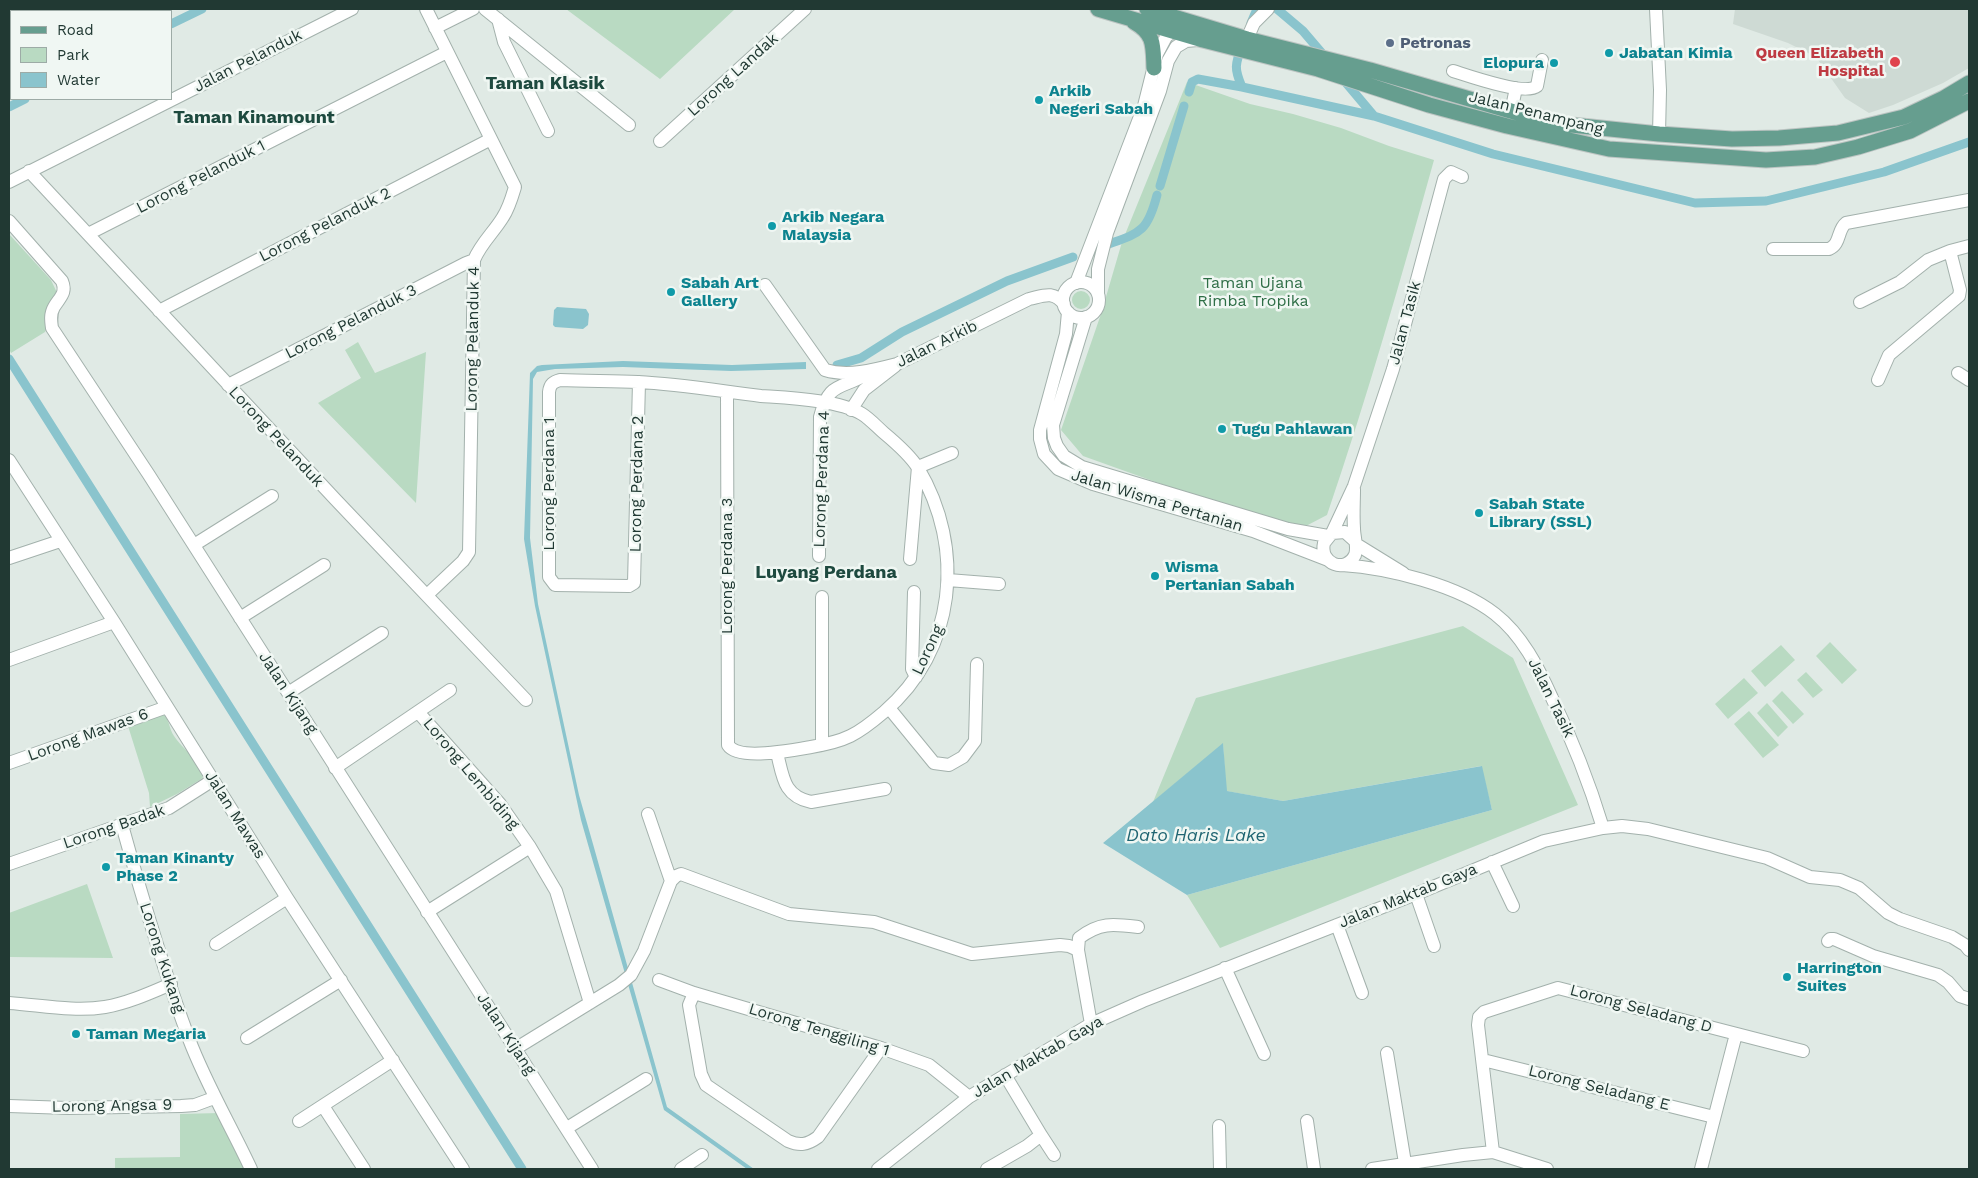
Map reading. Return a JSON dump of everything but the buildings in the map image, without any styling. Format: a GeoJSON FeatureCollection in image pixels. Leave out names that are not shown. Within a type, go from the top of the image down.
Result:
{"type":"FeatureCollection","features":[{"type":"Feature","properties":{"kind":"main road","name":"Jalan Penampang"},"geometry":{"type":"LineString","coordinates":[[1098,9],[1208,41],[1294,52],[1347,64],[1552,123],[1659,134],[1732,139],[1779,138],[1907,124],[1969,83]]}},
{"type":"Feature","properties":{"kind":"main road","name":"Jalan Penampang"},"geometry":{"type":"LineString","coordinates":[[1147,9],[1194,23],[1248,46],[1429,105],[1609,149],[1766,160],[1815,157],[1858,147],[1907,124],[1969,101]]}},
{"type":"Feature","properties":{"kind":"main road"},"geometry":{"type":"LineString","coordinates":[[1125,17],[1150,34],[1154,68]]}},
{"type":"Feature","properties":{"kind":"main road"},"geometry":{"type":"LineString","coordinates":[[1172,31],[1194,23]]}},
{"type":"Feature","properties":{"kind":"main road"},"geometry":{"type":"LineString","coordinates":[[1659,134],[1673,154]]}},
{"type":"Feature","properties":{"kind":"street","name":"Jalan Pelanduk"},"geometry":{"type":"LineString","coordinates":[[172,99],[352,9]]}},
{"type":"Feature","properties":{"kind":"street","name":"Lorong Pelanduk 4"},"geometry":{"type":"LineString","coordinates":[[426,9],[492,139],[514,187],[510,204],[503,218],[478,249],[474,260],[469,552],[463,561],[427,595]]}},
{"type":"Feature","properties":{"kind":"street"},"geometry":{"type":"LineString","coordinates":[[436,28],[473,9]]}},
{"type":"Feature","properties":{"kind":"street"},"geometry":{"type":"LineString","coordinates":[[485,9],[629,125]]}},
{"type":"Feature","properties":{"kind":"street","name":"Lorong Landak"},"geometry":{"type":"LineString","coordinates":[[660,141],[806,9]]}},
{"type":"Feature","properties":{"kind":"street"},"geometry":{"type":"LineString","coordinates":[[1248,46],[1254,23],[1268,9]]}},
{"type":"Feature","properties":{"kind":"street"},"geometry":{"type":"LineString","coordinates":[[1659,134],[1660,12]]}},
{"type":"Feature","properties":{"kind":"street"},"geometry":{"type":"LineString","coordinates":[[498,19],[504,42],[548,131]]}},
{"type":"Feature","properties":{"kind":"street"},"geometry":{"type":"LineString","coordinates":[[1161,46],[1166,42],[1172,44],[1160,91],[1107,233],[1100,258],[1098,306],[1092,315],[1076,317],[1066,308],[1064,294],[1073,285],[1144,106],[1161,46],[1172,31]]}},
{"type":"Feature","properties":{"kind":"street"},"geometry":{"type":"LineString","coordinates":[[1168,61],[1176,47],[1186,40],[1208,41]]}},
{"type":"Feature","properties":{"kind":"street","name":"Lorong Pelanduk 1"},"geometry":{"type":"LineString","coordinates":[[88,234],[447,52]]}},
{"type":"Feature","properties":{"kind":"street"},"geometry":{"type":"LineString","coordinates":[[1454,71],[1516,88],[1535,88],[1542,60]]}},
{"type":"Feature","properties":{"kind":"street"},"geometry":{"type":"LineString","coordinates":[[1511,112],[1516,88]]}},
{"type":"Feature","properties":{"kind":"street","name":"Jalan Pelanduk"},"geometry":{"type":"LineString","coordinates":[[9,182],[171,100]]}},
{"type":"Feature","properties":{"kind":"street","name":"Lorong Pelanduk 2"},"geometry":{"type":"LineString","coordinates":[[159,311],[492,139]]}},
{"type":"Feature","properties":{"kind":"street","name":"Lorong Pelanduk"},"geometry":{"type":"LineString","coordinates":[[29,171],[526,700]]}},
{"type":"Feature","properties":{"kind":"street","name":"Jalan Tasik"},"geometry":{"type":"LineString","coordinates":[[1330,535],[1354,486],[1398,351],[1444,179],[1451,172],[1462,178]]}},
{"type":"Feature","properties":{"kind":"street"},"geometry":{"type":"LineString","coordinates":[[1773,249],[1829,249],[1836,245],[1840,229],[1846,223],[1969,200]]}},
{"type":"Feature","properties":{"kind":"street","name":"Jalan Kijang"},"geometry":{"type":"LineString","coordinates":[[9,221],[62,281],[65,290],[51,316],[52,328],[194,545],[592,1169]]}},
{"type":"Feature","properties":{"kind":"street"},"geometry":{"type":"LineString","coordinates":[[1860,302],[1900,282],[1928,260],[1969,246]]}},
{"type":"Feature","properties":{"kind":"street"},"geometry":{"type":"LineString","coordinates":[[1878,380],[1889,355],[1959,296],[1960,290],[1950,251]]}},
{"type":"Feature","properties":{"kind":"street","name":"Lorong Pelanduk 3"},"geometry":{"type":"LineString","coordinates":[[228,385],[474,260]]}},
{"type":"Feature","properties":{"kind":"street"},"geometry":{"type":"LineString","coordinates":[[1073,285],[1081,282],[1092,285],[1098,294]]}},
{"type":"Feature","properties":{"kind":"street","name":"Jalan Arkib"},"geometry":{"type":"LineString","coordinates":[[765,285],[825,370],[833,372],[851,373],[876,370],[896,364],[1029,299],[1050,294],[1060,299],[1066,308]]}},
{"type":"Feature","properties":{"kind":"street","name":"Jalan Arkib"},"geometry":{"type":"LineString","coordinates":[[1029,299],[1034,294],[1054,286],[1073,285]]}},
{"type":"Feature","properties":{"kind":"street","name":"Jalan Wisma Pertanian"},"geometry":{"type":"LineString","coordinates":[[1066,308],[1064,344],[1040,430],[1041,447],[1052,463],[1069,474],[1093,484],[1253,531],[1328,560]]}},
{"type":"Feature","properties":{"kind":"street","name":"Jalan Wisma Pertanian"},"geometry":{"type":"LineString","coordinates":[[1086,317],[1053,426],[1054,438],[1064,456],[1082,467],[1288,529],[1330,535]]}},
{"type":"Feature","properties":{"kind":"street"},"geometry":{"type":"LineString","coordinates":[[639,382],[824,402],[856,412],[864,390],[896,364]]}},
{"type":"Feature","properties":{"kind":"street"},"geometry":{"type":"LineString","coordinates":[[824,402],[832,390],[858,380],[876,370]]}},
{"type":"Feature","properties":{"kind":"street","name":"Lorong Perdana 1"},"geometry":{"type":"LineString","coordinates":[[549,577],[550,386],[553,382],[560,380],[639,382]]}},
{"type":"Feature","properties":{"kind":"street","name":"Lorong Perdana 2"},"geometry":{"type":"LineString","coordinates":[[549,577],[555,585],[633,585],[634,583],[639,382]]}},
{"type":"Feature","properties":{"kind":"street","name":"Lorong Perdana 3"},"geometry":{"type":"LineString","coordinates":[[726,392],[728,740]]}},
{"type":"Feature","properties":{"kind":"street","name":"Lorong Perdana 4"},"geometry":{"type":"LineString","coordinates":[[819,556],[820,417],[824,402]]}},
{"type":"Feature","properties":{"kind":"street","name":"Lorong"},"geometry":{"type":"LineString","coordinates":[[728,740],[731,750],[737,752],[777,752],[838,742],[863,730],[904,694],[916,677],[936,638],[943,618],[948,580],[946,544],[940,519],[918,467],[896,443],[856,412]]}},
{"type":"Feature","properties":{"kind":"street"},"geometry":{"type":"LineString","coordinates":[[910,559],[918,467],[952,453]]}},
{"type":"Feature","properties":{"kind":"street","name":"Jalan Mawas"},"geometry":{"type":"LineString","coordinates":[[9,460],[114,622],[287,898],[463,1169]]}},
{"type":"Feature","properties":{"kind":"street","name":"Jalan Tasik"},"geometry":{"type":"LineString","coordinates":[[1354,486],[1355,543],[1405,574]]}},
{"type":"Feature","properties":{"kind":"street"},"geometry":{"type":"LineString","coordinates":[[194,545],[272,496]]}},
{"type":"Feature","properties":{"kind":"street"},"geometry":{"type":"LineString","coordinates":[[1345,532],[1355,543],[1356,550],[1352,559],[1342,565],[1328,560],[1323,550],[1324,543],[1330,535],[1345,532]]}},
{"type":"Feature","properties":{"kind":"street"},"geometry":{"type":"LineString","coordinates":[[9,558],[60,541]]}},
{"type":"Feature","properties":{"kind":"street"},"geometry":{"type":"LineString","coordinates":[[240,618],[324,565]]}},
{"type":"Feature","properties":{"kind":"street","name":"Jalan Tasik"},"geometry":{"type":"LineString","coordinates":[[1342,565],[1405,574],[1445,588],[1480,604],[1495,614],[1514,632],[1538,668],[1567,728],[1586,773],[1603,828]]}},
{"type":"Feature","properties":{"kind":"street"},"geometry":{"type":"LineString","coordinates":[[948,580],[998,584]]}},
{"type":"Feature","properties":{"kind":"street"},"geometry":{"type":"LineString","coordinates":[[914,592],[912,669],[916,677]]}},
{"type":"Feature","properties":{"kind":"street"},"geometry":{"type":"LineString","coordinates":[[822,597],[822,745]]}},
{"type":"Feature","properties":{"kind":"street"},"geometry":{"type":"LineString","coordinates":[[9,660],[114,622]]}},
{"type":"Feature","properties":{"kind":"street"},"geometry":{"type":"LineString","coordinates":[[288,693],[382,633]]}},
{"type":"Feature","properties":{"kind":"street"},"geometry":{"type":"LineString","coordinates":[[889,708],[934,763],[949,765],[963,757],[975,740],[977,664]]}},
{"type":"Feature","properties":{"kind":"street"},"geometry":{"type":"LineString","coordinates":[[336,768],[450,690]]}},
{"type":"Feature","properties":{"kind":"street","name":"Lorong Mawas 6"},"geometry":{"type":"LineString","coordinates":[[9,763],[167,707]]}},
{"type":"Feature","properties":{"kind":"street","name":"Lorong Lembiding"},"geometry":{"type":"LineString","coordinates":[[418,712],[500,804],[530,847],[556,891],[590,1003]]}},
{"type":"Feature","properties":{"kind":"street"},"geometry":{"type":"LineString","coordinates":[[777,752],[785,785],[789,791],[803,800],[811,802],[885,789]]}},
{"type":"Feature","properties":{"kind":"street","name":"Lorong Badak"},"geometry":{"type":"LineString","coordinates":[[9,864],[168,808],[214,780]]}},
{"type":"Feature","properties":{"kind":"street"},"geometry":{"type":"LineString","coordinates":[[648,814],[670,881]]}},
{"type":"Feature","properties":{"kind":"street","name":"Lorong Kukang"},"geometry":{"type":"LineString","coordinates":[[122,825],[145,908],[189,1040],[214,1098],[252,1169]]}},
{"type":"Feature","properties":{"kind":"street","name":"Jalan Maktab Gaya"},"geometry":{"type":"LineString","coordinates":[[882,1168],[969,1097],[1091,1024],[1142,1001],[1416,894],[1544,841],[1603,828],[1622,826],[1648,830],[1767,858],[1810,877],[1840,880],[1859,888],[1888,913],[1952,937],[1965,945],[1969,950]]}},
{"type":"Feature","properties":{"kind":"street"},"geometry":{"type":"LineString","coordinates":[[427,912],[530,847]]}},
{"type":"Feature","properties":{"kind":"street"},"geometry":{"type":"LineString","coordinates":[[1492,862],[1513,906]]}},
{"type":"Feature","properties":{"kind":"street"},"geometry":{"type":"LineString","coordinates":[[515,1049],[590,1003],[631,975],[644,951],[670,881],[682,874],[789,914],[874,922],[972,954],[1060,945],[1070,946],[1078,950]]}},
{"type":"Feature","properties":{"kind":"street"},"geometry":{"type":"LineString","coordinates":[[1416,894],[1434,946]]}},
{"type":"Feature","properties":{"kind":"street"},"geometry":{"type":"LineString","coordinates":[[216,944],[287,898]]}},
{"type":"Feature","properties":{"kind":"street"},"geometry":{"type":"LineString","coordinates":[[1091,1024],[1078,950],[1079,938],[1096,927],[1114,924],[1138,927]]}},
{"type":"Feature","properties":{"kind":"street"},"geometry":{"type":"LineString","coordinates":[[1337,925],[1362,993]]}},
{"type":"Feature","properties":{"kind":"street"},"geometry":{"type":"LineString","coordinates":[[1828,941],[1834,939],[1873,956],[1938,975],[1948,982],[1960,996],[1969,999]]}},
{"type":"Feature","properties":{"kind":"street"},"geometry":{"type":"LineString","coordinates":[[1225,968],[1264,1054]]}},
{"type":"Feature","properties":{"kind":"street"},"geometry":{"type":"LineString","coordinates":[[247,1038],[341,980]]}},
{"type":"Feature","properties":{"kind":"street","name":"Lorong Tenggiling 1"},"geometry":{"type":"LineString","coordinates":[[660,980],[694,993],[881,1048],[929,1065],[969,1097]]}},
{"type":"Feature","properties":{"kind":"street"},"geometry":{"type":"LineString","coordinates":[[9,1002],[77,1008],[105,1007],[139,997],[171,984]]}},
{"type":"Feature","properties":{"kind":"street","name":"Lorong Seladang D"},"geometry":{"type":"LineString","coordinates":[[1492,1152],[1478,1025],[1479,1017],[1484,1012],[1558,988],[1803,1050]]}},
{"type":"Feature","properties":{"kind":"street"},"geometry":{"type":"LineString","coordinates":[[694,993],[689,1005],[701,1074],[706,1085],[796,1145],[803,1145],[818,1137],[881,1048]]}},
{"type":"Feature","properties":{"kind":"street"},"geometry":{"type":"LineString","coordinates":[[1701,1169],[1736,1034]]}},
{"type":"Feature","properties":{"kind":"street"},"geometry":{"type":"LineString","coordinates":[[1387,1053],[1405,1163]]}},
{"type":"Feature","properties":{"kind":"street"},"geometry":{"type":"LineString","coordinates":[[299,1121],[393,1060]]}},
{"type":"Feature","properties":{"kind":"street","name":"Lorong Seladang E"},"geometry":{"type":"LineString","coordinates":[[1483,1060],[1714,1118]]}},
{"type":"Feature","properties":{"kind":"street"},"geometry":{"type":"LineString","coordinates":[[1005,1075],[1054,1155]]}},
{"type":"Feature","properties":{"kind":"street"},"geometry":{"type":"LineString","coordinates":[[567,1128],[646,1079]]}},
{"type":"Feature","properties":{"kind":"street","name":"Lorong Angsa 9"},"geometry":{"type":"LineString","coordinates":[[9,1106],[68,1108],[188,1106],[214,1098]]}},
{"type":"Feature","properties":{"kind":"street"},"geometry":{"type":"LineString","coordinates":[[323,1106],[364,1169]]}},
{"type":"Feature","properties":{"kind":"street"},"geometry":{"type":"LineString","coordinates":[[1307,1121],[1314,1169]]}},
{"type":"Feature","properties":{"kind":"street"},"geometry":{"type":"LineString","coordinates":[[1219,1126],[1220,1169]]}},
{"type":"Feature","properties":{"kind":"street"},"geometry":{"type":"LineString","coordinates":[[987,1169],[1042,1135]]}},
{"type":"Feature","properties":{"kind":"street"},"geometry":{"type":"LineString","coordinates":[[1372,1169],[1492,1152],[1546,1169]]}},
{"type":"Feature","properties":{"kind":"street"},"geometry":{"type":"LineString","coordinates":[[681,1169],[702,1155]]}},
{"type":"Feature","properties":{"kind":"shaded area","name":"Queen Elizabeth Hospital"},"geometry":{"type":"Polygon","coordinates":[[[1735,9],[1969,9],[1969,68],[1943,83],[1893,105],[1869,113],[1845,98],[1816,57],[1788,43],[1733,24],[1735,9]]]}},
{"type":"Feature","properties":{"kind":"green space"},"geometry":{"type":"Polygon","coordinates":[[[566,9],[735,9],[660,79],[566,9]]]}},
{"type":"Feature","properties":{"kind":"green space","name":"Taman Ujana Rimba Tropika"},"geometry":{"type":"Polygon","coordinates":[[[1187,82],[1250,104],[1341,128],[1434,160],[1383,338],[1327,515],[1304,527],[1206,500],[1083,456],[1061,430],[1101,314],[1122,242],[1187,82]]]}},
{"type":"Feature","properties":{"kind":"green space"},"geometry":{"type":"Polygon","coordinates":[[[9,234],[51,280],[60,299],[51,315],[45,332],[11,353],[9,349],[9,234]]]}},
{"type":"Feature","properties":{"kind":"green space"},"geometry":{"type":"Polygon","coordinates":[[[1077,291],[1085,291],[1090,296],[1088,307],[1077,309],[1072,304],[1072,296],[1077,291]]]}},
{"type":"Feature","properties":{"kind":"green space"},"geometry":{"type":"Polygon","coordinates":[[[358,342],[375,373],[426,352],[416,503],[318,403],[361,378],[345,350],[358,342]]]}},
{"type":"Feature","properties":{"kind":"green space"},"geometry":{"type":"Polygon","coordinates":[[[1463,626],[1513,658],[1578,805],[1220,948],[1187,895],[1492,810],[1481,766],[1283,801],[1226,791],[1223,744],[1153,802],[1196,698],[1463,626]]]}},
{"type":"Feature","properties":{"kind":"green space"},"geometry":{"type":"Polygon","coordinates":[[[1830,642],[1857,670],[1842,684],[1816,656],[1830,642]]]}},
{"type":"Feature","properties":{"kind":"green space"},"geometry":{"type":"Polygon","coordinates":[[[1781,645],[1795,660],[1765,687],[1751,671],[1781,645]]]}},
{"type":"Feature","properties":{"kind":"green space"},"geometry":{"type":"Polygon","coordinates":[[[1806,672],[1823,690],[1813,698],[1797,680],[1806,672]]]}},
{"type":"Feature","properties":{"kind":"green space"},"geometry":{"type":"Polygon","coordinates":[[[1744,678],[1758,693],[1728,719],[1715,704],[1744,678]]]}},
{"type":"Feature","properties":{"kind":"green space"},"geometry":{"type":"Polygon","coordinates":[[[1782,691],[1804,714],[1793,724],[1772,701],[1782,691]]]}},
{"type":"Feature","properties":{"kind":"green space"},"geometry":{"type":"Polygon","coordinates":[[[1767,703],[1788,727],[1778,737],[1757,713],[1767,703]]]}},
{"type":"Feature","properties":{"kind":"green space"},"geometry":{"type":"Polygon","coordinates":[[[1749,711],[1779,745],[1763,758],[1734,724],[1749,711]]]}},
{"type":"Feature","properties":{"kind":"green space"},"geometry":{"type":"Polygon","coordinates":[[[164,715],[174,736],[199,766],[203,778],[177,794],[150,807],[149,793],[128,726],[164,715]]]}},
{"type":"Feature","properties":{"kind":"green space"},"geometry":{"type":"Polygon","coordinates":[[[87,884],[113,958],[9,957],[9,913],[87,884]]]}},
{"type":"Feature","properties":{"kind":"green space"},"geometry":{"type":"Polygon","coordinates":[[[219,1113],[247,1169],[115,1169],[115,1158],[180,1157],[180,1114],[219,1113]]]}},
{"type":"Feature","properties":{"kind":"water"},"geometry":{"type":"Polygon","coordinates":[[[557,307],[586,309],[589,314],[588,325],[583,329],[555,327],[553,325],[554,310],[557,307]]]}},
{"type":"Feature","properties":{"kind":"water"},"geometry":{"type":"Polygon","coordinates":[[[623,361],[732,365],[806,362],[806,369],[731,371],[623,367],[555,369],[537,372],[533,379],[530,538],[538,604],[579,795],[667,1107],[754,1169],[747,1169],[664,1110],[581,820],[535,606],[524,539],[530,373],[537,366],[542,365],[623,361]]]}},
{"type":"Feature","properties":{"kind":"water","name":"Dato Haris Lake"},"geometry":{"type":"Polygon","coordinates":[[[1223,743],[1227,791],[1283,801],[1482,766],[1492,810],[1187,895],[1103,843],[1223,743]]]}},
{"type":"Feature","properties":{"kind":"waterway"},"geometry":{"type":"LineString","coordinates":[[172,24],[202,9]]}},
{"type":"Feature","properties":{"kind":"waterway"},"geometry":{"type":"LineString","coordinates":[[1251,23],[1257,9]]}},
{"type":"Feature","properties":{"kind":"waterway"},"geometry":{"type":"LineString","coordinates":[[1277,9],[1303,31],[1326,58]]}},
{"type":"Feature","properties":{"kind":"waterway"},"geometry":{"type":"LineString","coordinates":[[1242,46],[1236,66],[1242,87],[1374,116]]}},
{"type":"Feature","properties":{"kind":"waterway"},"geometry":{"type":"LineString","coordinates":[[1342,78],[1374,116],[1493,154],[1695,203],[1766,201],[1884,172],[1969,142]]}},
{"type":"Feature","properties":{"kind":"waterway"},"geometry":{"type":"LineString","coordinates":[[1189,92],[1192,82],[1198,79],[1242,87]]}},
{"type":"Feature","properties":{"kind":"waterway"},"geometry":{"type":"LineString","coordinates":[[9,107],[23,100]]}},
{"type":"Feature","properties":{"kind":"waterway"},"geometry":{"type":"LineString","coordinates":[[1160,186],[1184,106]]}},
{"type":"Feature","properties":{"kind":"waterway"},"geometry":{"type":"LineString","coordinates":[[1103,246],[1140,230],[1149,218],[1157,195]]}},
{"type":"Feature","properties":{"kind":"waterway"},"geometry":{"type":"LineString","coordinates":[[837,365],[861,358],[902,332],[1007,281],[1073,257]]}},
{"type":"Feature","properties":{"kind":"waterway"},"geometry":{"type":"LineString","coordinates":[[9,359],[522,1169]]}},
{"type":"Feature","properties":{"kind":"place","name":"Petronas"},"geometry":{"type":"Point","coordinates":[1390,43]}},
{"type":"Feature","properties":{"kind":"place","name":"Jabatan Kimia"},"geometry":{"type":"Point","coordinates":[1609,53]}},
{"type":"Feature","properties":{"kind":"place","name":"Queen Elizabeth Hospital"},"geometry":{"type":"Point","coordinates":[1895,62]}},
{"type":"Feature","properties":{"kind":"place","name":"Elopura"},"geometry":{"type":"Point","coordinates":[1554,63]}},
{"type":"Feature","properties":{"kind":"place","name":"Arkib Negeri Sabah"},"geometry":{"type":"Point","coordinates":[1039,100]}},
{"type":"Feature","properties":{"kind":"place","name":"Arkib Negara Malaysia"},"geometry":{"type":"Point","coordinates":[772,226]}},
{"type":"Feature","properties":{"kind":"place","name":"Sabah Art Gallery"},"geometry":{"type":"Point","coordinates":[671,292]}},
{"type":"Feature","properties":{"kind":"place","name":"Tugu Pahlawan"},"geometry":{"type":"Point","coordinates":[1222,429]}},
{"type":"Feature","properties":{"kind":"place","name":"Sabah State Library (SSL)"},"geometry":{"type":"Point","coordinates":[1479,513]}},
{"type":"Feature","properties":{"kind":"place","name":"Wisma Pertanian Sabah"},"geometry":{"type":"Point","coordinates":[1155,576]}},
{"type":"Feature","properties":{"kind":"place","name":"Taman Kinanty Phase 2"},"geometry":{"type":"Point","coordinates":[106,867]}},
{"type":"Feature","properties":{"kind":"place","name":"Harrington Suites"},"geometry":{"type":"Point","coordinates":[1787,977]}},
{"type":"Feature","properties":{"kind":"place","name":"Taman Megaria"},"geometry":{"type":"Point","coordinates":[76,1034]}},
{"type":"Feature","properties":{"kind":"district","name":"Taman Klasik"},"geometry":{"type":"Point","coordinates":[545,84]}},
{"type":"Feature","properties":{"kind":"district","name":"Taman Kinamount"},"geometry":{"type":"Point","coordinates":[254,118]}},
{"type":"Feature","properties":{"kind":"district","name":"Luyang Perdana"},"geometry":{"type":"Point","coordinates":[826,573]}}]}
